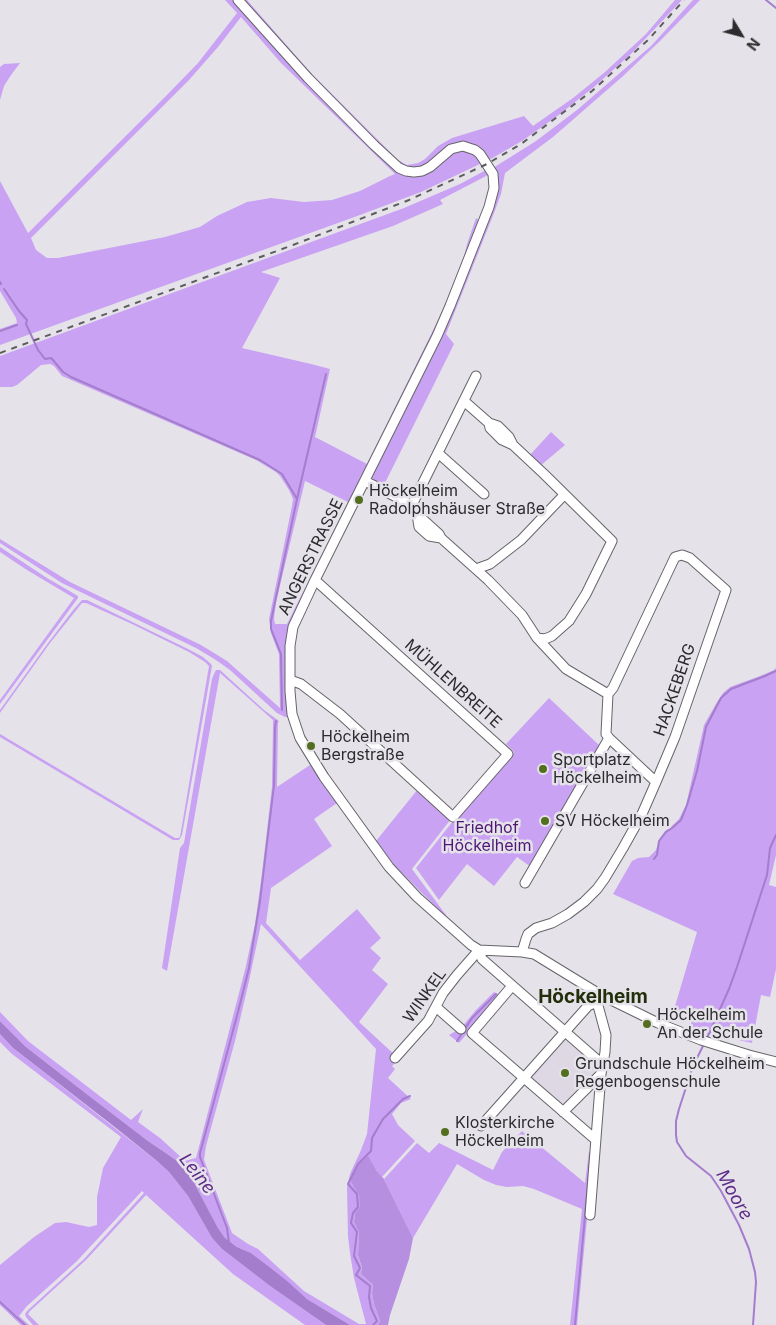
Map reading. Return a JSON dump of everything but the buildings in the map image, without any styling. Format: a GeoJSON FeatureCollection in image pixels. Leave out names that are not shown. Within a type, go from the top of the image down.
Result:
{"type":"FeatureCollection","features":[{"type":"Feature","properties":{"kind":"street","name":"ANGERSTRASSE"},"geometry":{"type":"LineString","coordinates":[[238,0],[308,78],[399,168],[406,171],[422,171],[430,167],[451,149],[463,146],[480,154],[492,174],[494,188],[489,208],[437,336],[293,627],[290,646],[292,714],[300,738],[324,777],[390,867],[417,897],[470,945],[479,950],[482,959],[603,1065]]}},
{"type":"Feature","properties":{"kind":"street"},"geometry":{"type":"LineString","coordinates":[[412,505],[476,376]]}},
{"type":"Feature","properties":{"kind":"street"},"geometry":{"type":"LineString","coordinates":[[464,401],[488,423],[498,426],[510,437],[513,445],[612,541],[586,594],[568,621],[552,636],[544,639],[536,638]]}},
{"type":"Feature","properties":{"kind":"street"},"geometry":{"type":"LineString","coordinates":[[438,453],[484,494]]}},
{"type":"Feature","properties":{"kind":"street"},"geometry":{"type":"LineString","coordinates":[[365,481],[412,505],[417,514],[419,527],[429,536],[442,538],[488,580],[522,615],[536,638],[566,669],[608,694],[606,734],[656,782]]}},
{"type":"Feature","properties":{"kind":"street"},"geometry":{"type":"LineString","coordinates":[[476,569],[490,564],[521,540],[564,495]]}},
{"type":"Feature","properties":{"kind":"street","name":"HACKEBERG"},"geometry":{"type":"LineString","coordinates":[[522,952],[526,939],[532,931],[568,914],[597,889],[624,848],[656,782],[675,737],[726,590],[690,558],[682,555],[676,557],[613,688],[608,694]]}},
{"type":"Feature","properties":{"kind":"street"},"geometry":{"type":"LineString","coordinates":[[488,580],[490,564]]}},
{"type":"Feature","properties":{"kind":"street","name":"MÜHLENBREITE"},"geometry":{"type":"LineString","coordinates":[[290,680],[301,684],[340,714],[453,817],[508,754],[315,580]]}},
{"type":"Feature","properties":{"kind":"street"},"geometry":{"type":"LineString","coordinates":[[549,652],[552,636]]}},
{"type":"Feature","properties":{"kind":"street"},"geometry":{"type":"LineString","coordinates":[[525,883],[609,738]]}},
{"type":"Feature","properties":{"kind":"street"},"geometry":{"type":"LineString","coordinates":[[479,950],[534,954],[599,999],[701,1040],[776,1062]]}},
{"type":"Feature","properties":{"kind":"street","name":"WINKEL"},"geometry":{"type":"LineString","coordinates":[[395,1058],[428,1021],[452,981],[479,950]]}},
{"type":"Feature","properties":{"kind":"street"},"geometry":{"type":"LineString","coordinates":[[512,986],[472,1033],[596,1140]]}},
{"type":"Feature","properties":{"kind":"street"},"geometry":{"type":"LineString","coordinates":[[481,1126],[588,1006],[599,999]]}},
{"type":"Feature","properties":{"kind":"street"},"geometry":{"type":"LineString","coordinates":[[590,1215],[600,1074],[605,1052],[606,1035],[599,999]]}},
{"type":"Feature","properties":{"kind":"street"},"geometry":{"type":"LineString","coordinates":[[436,1006],[461,1029]]}},
{"type":"Feature","properties":{"kind":"street"},"geometry":{"type":"LineString","coordinates":[[563,1112],[600,1074]]}},
{"type":"Feature","properties":{"kind":"shaded area"},"geometry":{"type":"Polygon","coordinates":[[[0,1021],[26,1047],[148,1141],[176,1160],[191,1177],[225,1238],[237,1247],[251,1253],[307,1299],[350,1325],[326,1325],[270,1286],[222,1249],[212,1238],[188,1196],[169,1172],[13,1048],[0,1034],[0,1021]]]}},
{"type":"Feature","properties":{"kind":"shaded area","name":"Grundschule Höckelheim Regenbogenschule"},"geometry":{"type":"Polygon","coordinates":[[[567,1037],[601,1066],[564,1107],[530,1079],[567,1037]]]}},
{"type":"Feature","properties":{"kind":"shaded area"},"geometry":{"type":"Polygon","coordinates":[[[368,1156],[384,1179],[413,1238],[409,1259],[388,1325],[378,1325],[380,1321],[374,1304],[373,1285],[361,1274],[362,1268],[358,1255],[359,1232],[354,1222],[355,1213],[360,1207],[359,1195],[351,1180],[359,1164],[368,1156]]]}},
{"type":"Feature","properties":{"kind":"green space"},"geometry":{"type":"Polygon","coordinates":[[[225,0],[234,0],[400,173],[411,176],[460,150],[468,150],[476,154],[482,163],[421,192],[0,345],[0,329],[17,323],[0,291],[0,181],[28,233],[198,63],[237,13],[225,0]],[[241,17],[189,80],[31,238],[36,250],[47,258],[58,258],[165,237],[200,227],[217,216],[247,202],[271,198],[304,202],[332,200],[360,191],[395,174],[281,63],[241,17]]]}},
{"type":"Feature","properties":{"kind":"green space"},"geometry":{"type":"Polygon","coordinates":[[[242,0],[247,0],[311,73],[398,160],[407,165],[418,163],[425,159],[438,146],[452,138],[524,116],[533,126],[573,98],[605,72],[646,34],[675,0],[682,0],[632,53],[594,87],[522,141],[489,160],[478,147],[469,143],[453,144],[431,162],[422,167],[413,168],[401,166],[309,76],[242,0]]]}},
{"type":"Feature","properties":{"kind":"green space"},"geometry":{"type":"Polygon","coordinates":[[[693,0],[700,0],[622,77],[553,137],[505,173],[501,194],[446,334],[454,344],[383,487],[376,483],[372,477],[376,467],[492,210],[493,168],[536,141],[577,110],[651,46],[693,0]]]}},
{"type":"Feature","properties":{"kind":"green space"},"geometry":{"type":"Polygon","coordinates":[[[20,63],[4,86],[0,100],[0,67],[4,64],[20,63]]]}},
{"type":"Feature","properties":{"kind":"green space"},"geometry":{"type":"Polygon","coordinates":[[[486,170],[488,175],[440,200],[443,204],[393,226],[261,272],[280,278],[242,348],[330,369],[315,437],[367,464],[443,310],[464,256],[476,218],[480,221],[451,297],[368,468],[366,467],[359,480],[361,481],[296,612],[287,717],[277,713],[230,670],[216,660],[196,648],[62,583],[0,543],[0,539],[70,582],[201,645],[227,661],[280,708],[279,654],[271,633],[269,619],[293,499],[280,476],[256,460],[62,376],[50,364],[41,365],[17,385],[0,387],[0,356],[404,208],[460,184],[486,170]],[[305,481],[276,602],[275,624],[287,624],[348,502],[305,481]]]}},
{"type":"Feature","properties":{"kind":"green space"},"geometry":{"type":"Polygon","coordinates":[[[551,432],[565,445],[540,466],[529,456],[551,432]]]}},
{"type":"Feature","properties":{"kind":"green space"},"geometry":{"type":"Polygon","coordinates":[[[0,547],[78,596],[78,598],[0,704],[0,700],[74,598],[0,552],[0,547]]]}},
{"type":"Feature","properties":{"kind":"green space"},"geometry":{"type":"Polygon","coordinates":[[[82,600],[87,600],[188,649],[203,657],[212,666],[182,835],[179,840],[173,840],[0,737],[0,734],[175,838],[180,837],[209,666],[205,662],[132,624],[86,603],[82,603],[50,643],[0,713],[0,710],[48,643],[82,600]]]}},
{"type":"Feature","properties":{"kind":"green space"},"geometry":{"type":"Polygon","coordinates":[[[776,668],[776,855],[769,885],[776,887],[776,969],[770,997],[761,995],[752,1043],[691,1030],[691,1020],[673,1013],[697,932],[613,894],[632,861],[638,858],[649,857],[656,850],[660,838],[665,831],[679,819],[686,805],[704,725],[723,693],[730,687],[776,668]]]}},
{"type":"Feature","properties":{"kind":"green space"},"geometry":{"type":"Polygon","coordinates":[[[216,670],[220,670],[279,721],[277,787],[310,765],[337,803],[314,819],[332,846],[271,888],[266,923],[300,960],[357,909],[381,938],[370,948],[381,958],[372,970],[388,984],[359,1022],[395,1055],[392,1058],[395,1063],[392,1066],[395,1069],[388,1078],[411,1099],[401,1103],[392,1114],[398,1125],[415,1141],[382,1177],[376,1170],[352,1184],[359,1194],[361,1207],[355,1213],[354,1222],[359,1231],[358,1255],[362,1269],[361,1274],[373,1285],[374,1304],[380,1321],[378,1325],[350,1325],[307,1299],[251,1253],[237,1247],[225,1238],[191,1177],[176,1160],[148,1141],[26,1047],[0,1021],[0,1012],[28,1041],[131,1120],[143,1109],[138,1122],[160,1138],[183,1159],[196,1158],[245,970],[255,924],[272,787],[273,720],[220,673],[167,971],[162,968],[180,848],[184,843],[212,679],[216,670]],[[261,924],[235,1041],[206,1146],[204,1160],[232,1233],[258,1249],[304,1291],[359,1324],[366,1324],[354,1278],[350,1253],[347,1187],[350,1174],[367,1134],[376,1049],[261,924]]]}},
{"type":"Feature","properties":{"kind":"green space","name":"Friedhof Höckelheim"},"geometry":{"type":"Polygon","coordinates":[[[549,698],[600,746],[531,867],[517,857],[494,886],[467,864],[439,900],[416,868],[453,821],[514,752],[506,744],[549,698]]]}},
{"type":"Feature","properties":{"kind":"green space"},"geometry":{"type":"Polygon","coordinates":[[[418,789],[451,819],[412,869],[447,918],[395,866],[376,841],[418,789]]]}},
{"type":"Feature","properties":{"kind":"green space"},"geometry":{"type":"Polygon","coordinates":[[[494,992],[500,995],[459,1043],[449,1035],[461,1028],[494,992]]]}},
{"type":"Feature","properties":{"kind":"green space"},"geometry":{"type":"Polygon","coordinates":[[[0,1034],[13,1048],[169,1172],[188,1196],[212,1238],[222,1249],[270,1286],[326,1325],[305,1325],[233,1274],[146,1195],[86,1260],[30,1311],[28,1314],[39,1325],[33,1325],[26,1317],[27,1311],[84,1259],[144,1193],[142,1191],[77,1261],[27,1306],[19,1316],[29,1325],[21,1325],[0,1305],[0,1265],[34,1237],[55,1223],[66,1222],[89,1227],[97,1225],[97,1197],[103,1168],[121,1137],[12,1054],[0,1042],[0,1034]]]}},
{"type":"Feature","properties":{"kind":"green space"},"geometry":{"type":"Polygon","coordinates":[[[522,1131],[585,1183],[589,1151],[593,1155],[577,1325],[570,1325],[582,1209],[534,1189],[523,1186],[507,1187],[496,1185],[457,1164],[413,1238],[384,1179],[417,1143],[429,1153],[439,1143],[493,1170],[502,1152],[522,1131]]]}},
{"type":"Feature","properties":{"kind":"waterway"},"geometry":{"type":"LineString","coordinates":[[766,0],[776,8]]}},
{"type":"Feature","properties":{"kind":"waterway"},"geometry":{"type":"LineString","coordinates":[[4,289],[27,320],[26,324],[38,350],[45,359],[51,358],[63,372],[260,460],[282,474],[297,499]]}},
{"type":"Feature","properties":{"kind":"waterway"},"geometry":{"type":"LineString","coordinates":[[0,331],[17,325]]}},
{"type":"Feature","properties":{"kind":"waterway"},"geometry":{"type":"LineString","coordinates":[[282,710],[281,654],[271,629],[271,621],[326,374]]}},
{"type":"Feature","properties":{"kind":"waterway"},"geometry":{"type":"LineString","coordinates":[[654,859],[657,855],[659,841],[666,832],[681,820],[697,771],[706,727],[721,698],[731,689],[776,671]]}},
{"type":"Feature","properties":{"kind":"waterway","name":"Leine"},"geometry":{"type":"LineString","coordinates":[[229,1243],[227,1228],[200,1153],[249,968],[260,901],[274,785],[276,721]]}},
{"type":"Feature","properties":{"kind":"waterway","name":"Moore"},"geometry":{"type":"LineString","coordinates":[[707,1038],[737,967],[767,875],[770,848],[776,835]]}},
{"type":"Feature","properties":{"kind":"waterway"},"geometry":{"type":"LineString","coordinates":[[457,1041],[472,1018],[496,994]]}},
{"type":"Feature","properties":{"kind":"waterway","name":"Moore"},"geometry":{"type":"LineString","coordinates":[[704,1044],[693,1066],[679,1109],[676,1121],[677,1142],[686,1156],[711,1176],[739,1225],[749,1249],[756,1282],[753,1325]]}},
{"type":"Feature","properties":{"kind":"waterway"},"geometry":{"type":"LineString","coordinates":[[373,1325],[377,1321],[371,1308],[370,1286],[356,1275],[360,1268],[354,1256],[357,1232],[351,1223],[353,1213],[358,1207],[357,1194],[348,1184],[358,1164],[371,1151],[372,1138],[383,1119],[403,1099],[410,1096]]}},
{"type":"Feature","properties":{"kind":"waterway"},"geometry":{"type":"LineString","coordinates":[[575,1325],[590,1161]]}},
{"type":"Feature","properties":{"kind":"waterway"},"geometry":{"type":"LineString","coordinates":[[0,1302],[25,1325]]}},
{"type":"Feature","properties":{"kind":"railway"},"geometry":{"type":"LineString","coordinates":[[0,353],[293,245],[409,200],[487,164],[521,144],[592,91],[648,40],[684,0]]}},
{"type":"Feature","properties":{"kind":"place","name":"Höckelheim Radolphshäuser Straße"},"geometry":{"type":"Point","coordinates":[359,500]}},
{"type":"Feature","properties":{"kind":"place","name":"Höckelheim Bergstraße"},"geometry":{"type":"Point","coordinates":[311,746]}},
{"type":"Feature","properties":{"kind":"place","name":"Sportplatz Höckelheim"},"geometry":{"type":"Point","coordinates":[543,769]}},
{"type":"Feature","properties":{"kind":"place","name":"SV Höckelheim"},"geometry":{"type":"Point","coordinates":[545,821]}},
{"type":"Feature","properties":{"kind":"place","name":"Höckelheim An der Schule"},"geometry":{"type":"Point","coordinates":[647,1024]}},
{"type":"Feature","properties":{"kind":"place","name":"Grundschule Höckelheim Regenbogenschule"},"geometry":{"type":"Point","coordinates":[565,1073]}},
{"type":"Feature","properties":{"kind":"place","name":"Klosterkirche Höckelheim"},"geometry":{"type":"Point","coordinates":[445,1132]}},
{"type":"Feature","properties":{"kind":"district","name":"Höckelheim"},"geometry":{"type":"Point","coordinates":[593,997]}}]}
